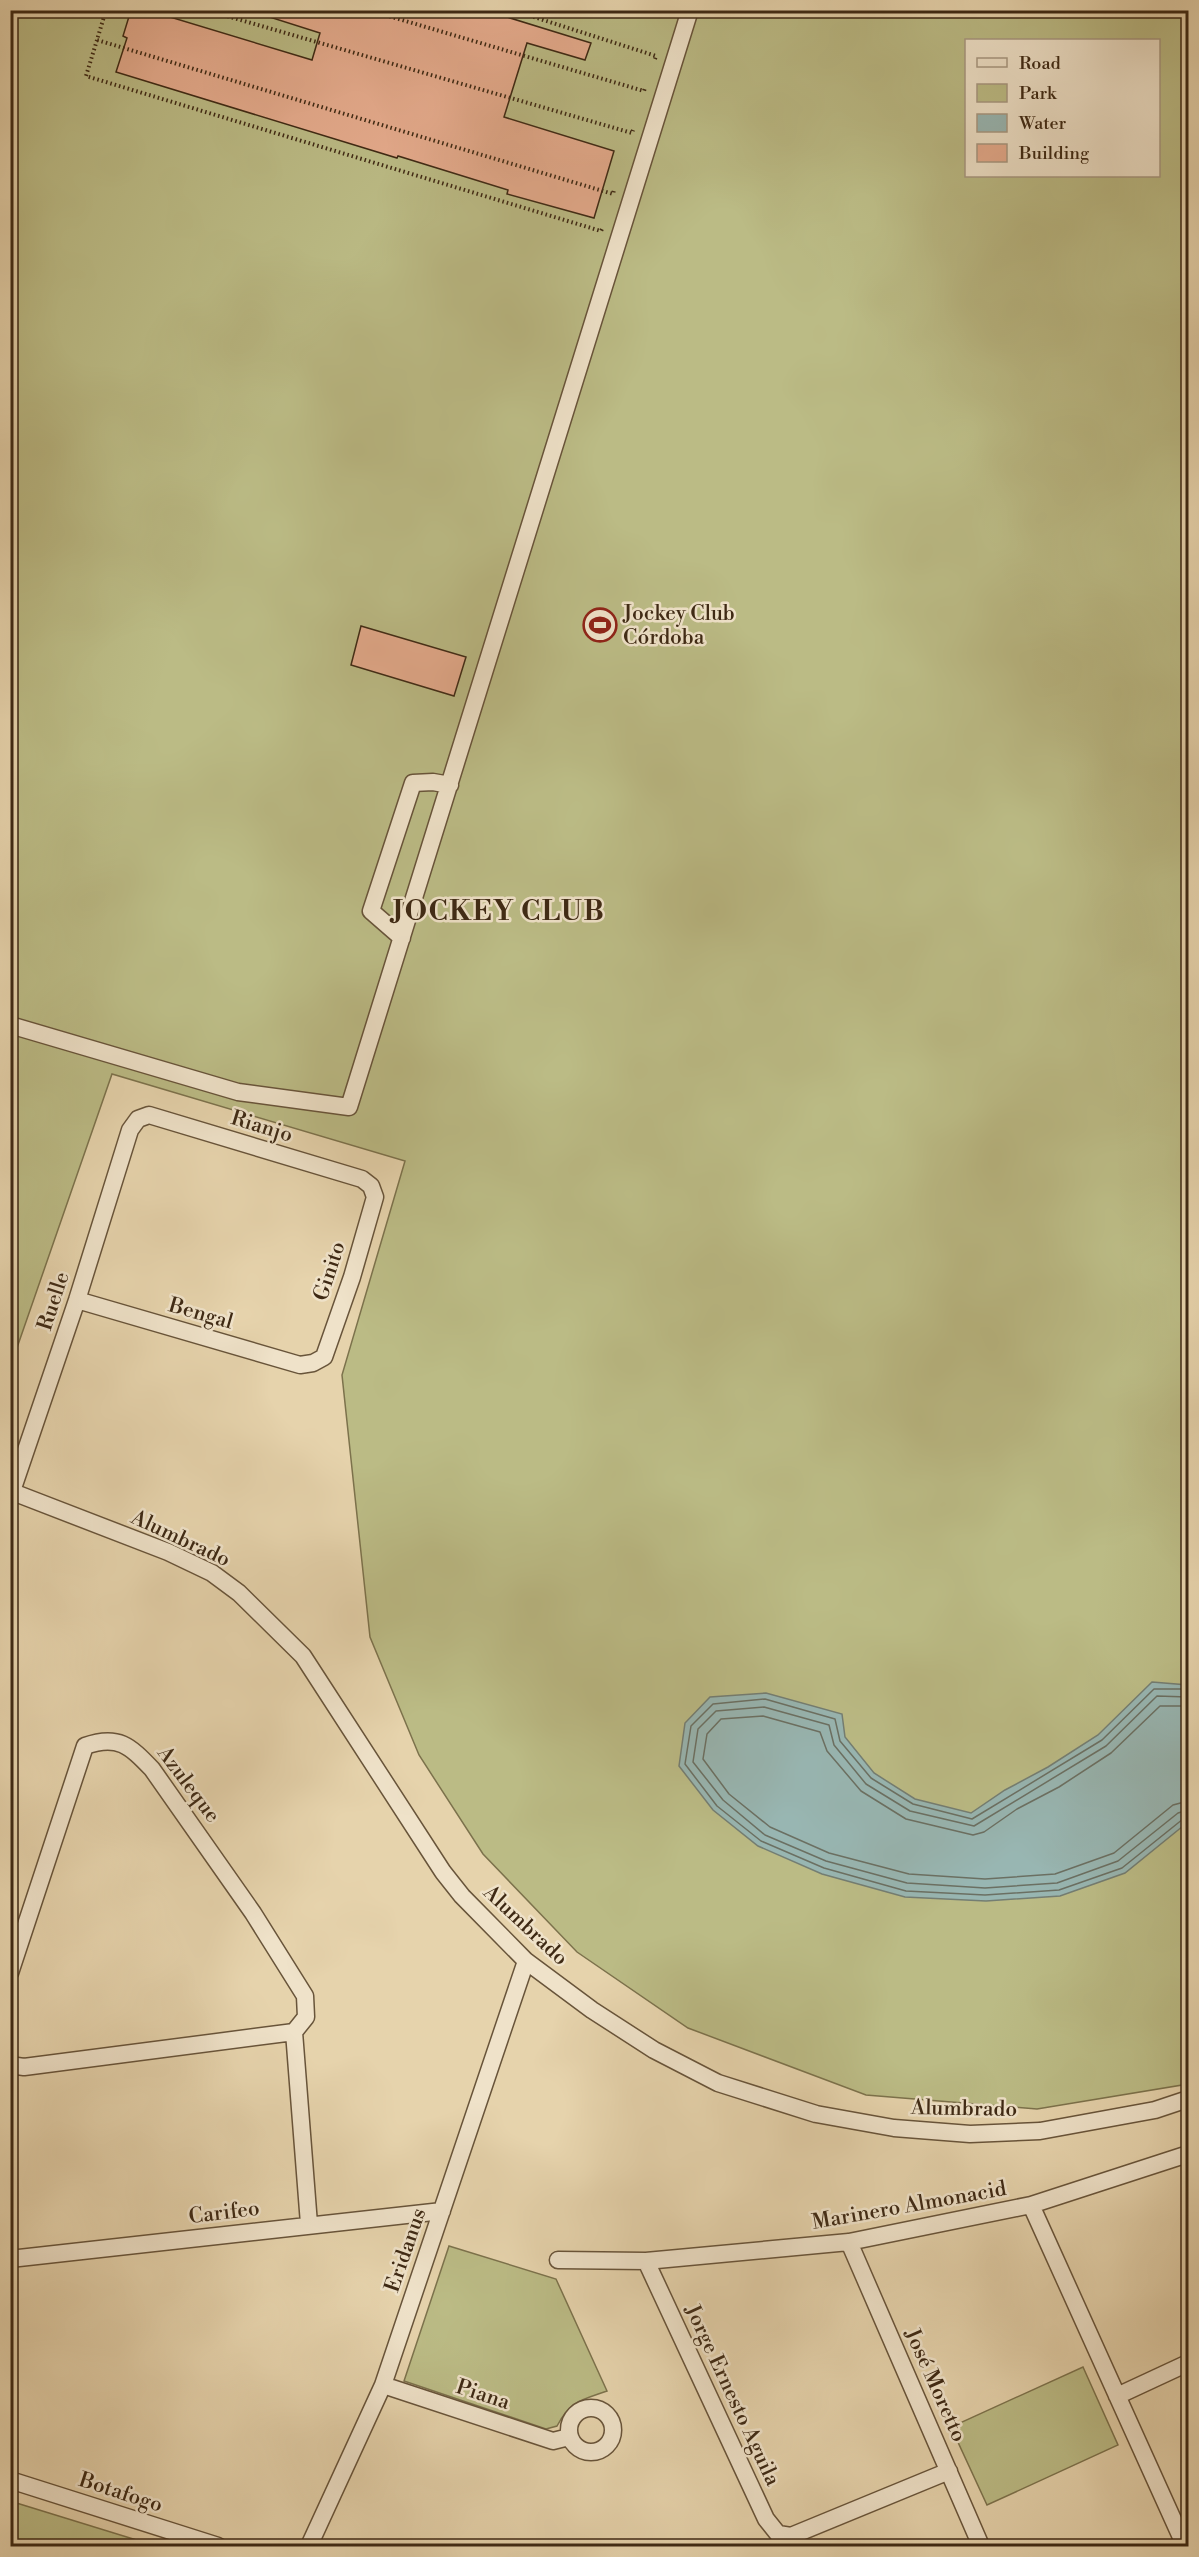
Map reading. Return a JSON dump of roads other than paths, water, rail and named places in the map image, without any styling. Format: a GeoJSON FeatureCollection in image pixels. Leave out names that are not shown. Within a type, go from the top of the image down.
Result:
{"type":"FeatureCollection","features":[{"type":"Feature","properties":{"kind":"street"},"geometry":{"type":"LineString","coordinates":[[10,1025],[238,1092],[349,1107],[690,10]]}},
{"type":"Feature","properties":{"kind":"street"},"geometry":{"type":"LineString","coordinates":[[402,938],[371,911],[413,783],[450,784]]}},
{"type":"Feature","properties":{"kind":"street","name":"Rianjo"},"geometry":{"type":"LineString","coordinates":[[138,1119],[149,1115],[362,1179],[372,1186]]}},
{"type":"Feature","properties":{"kind":"street","name":"Ruelle"},"geometry":{"type":"LineString","coordinates":[[12,1493],[77,1300],[130,1130],[138,1119]]}},
{"type":"Feature","properties":{"kind":"street","name":"Ginito"},"geometry":{"type":"LineString","coordinates":[[313,1363],[324,1357],[352,1277],[375,1197],[372,1186]]}},
{"type":"Feature","properties":{"kind":"street","name":"Bengal"},"geometry":{"type":"LineString","coordinates":[[77,1300],[300,1365],[313,1363]]}},
{"type":"Feature","properties":{"kind":"street","name":"Alumbrado"},"geometry":{"type":"LineString","coordinates":[[12,1493],[168,1552],[212,1573],[239,1593],[303,1656],[443,1872],[462,1896],[526,1961],[592,2010],[654,2050],[718,2083],[816,2114],[894,2128],[970,2134],[1040,2131],[1155,2110],[1188,2099]]}},
{"type":"Feature","properties":{"kind":"street","name":"Azuleque"},"geometry":{"type":"LineString","coordinates":[[10,1973],[85,1746],[101,1740],[119,1741],[136,1752],[165,1786],[253,1913],[305,1996],[306,2017],[294,2032],[309,2224]]}},
{"type":"Feature","properties":{"kind":"street","name":"Eridanus"},"geometry":{"type":"LineString","coordinates":[[309,2547],[383,2385],[526,1961]]}},
{"type":"Feature","properties":{"kind":"street"},"geometry":{"type":"LineString","coordinates":[[10,2065],[24,2067],[294,2032]]}},
{"type":"Feature","properties":{"kind":"street","name":"Marinero Almonacid"},"geometry":{"type":"LineString","coordinates":[[558,2260],[646,2261],[849,2242],[1031,2205],[1188,2154]]}},
{"type":"Feature","properties":{"kind":"street"},"geometry":{"type":"LineString","coordinates":[[1031,2205],[1185,2547]]}},
{"type":"Feature","properties":{"kind":"street","name":"Carifeo"},"geometry":{"type":"LineString","coordinates":[[10,2259],[442,2211]]}},
{"type":"Feature","properties":{"kind":"street","name":"José Moretto"},"geometry":{"type":"LineString","coordinates":[[849,2242],[981,2547]]}},
{"type":"Feature","properties":{"kind":"street","name":"Jorge Ernesto Aguila"},"geometry":{"type":"LineString","coordinates":[[646,2261],[766,2519],[778,2534],[791,2536],[949,2471]]}},
{"type":"Feature","properties":{"kind":"street"},"geometry":{"type":"LineString","coordinates":[[1117,2396],[1188,2363]]}},
{"type":"Feature","properties":{"kind":"street","name":"Piana"},"geometry":{"type":"LineString","coordinates":[[383,2385],[552,2441],[569,2437]]}},
{"type":"Feature","properties":{"kind":"street","name":"Botafogo"},"geometry":{"type":"LineString","coordinates":[[10,2480],[218,2547]]}},
{"type":"Feature","properties":{"kind":"water"},"geometry":{"type":"Polygon","coordinates":[[[1152,1682],[1188,1685],[1188,1822],[1125,1873],[1060,1896],[986,1901],[905,1897],[822,1874],[758,1846],[713,1810],[679,1766],[685,1723],[710,1697],[766,1693],[842,1714],[845,1737],[874,1773],[915,1799],[971,1813],[1005,1790],[1048,1767],[1098,1735],[1152,1682]]]}},
{"type":"Feature","properties":{"kind":"place","name":"Jockey Club Córdoba"},"geometry":{"type":"Point","coordinates":[600,625]}},
{"type":"Feature","properties":{"kind":"district","name":"JOCKEY CLUB"},"geometry":{"type":"Point","coordinates":[499,911]}}]}
